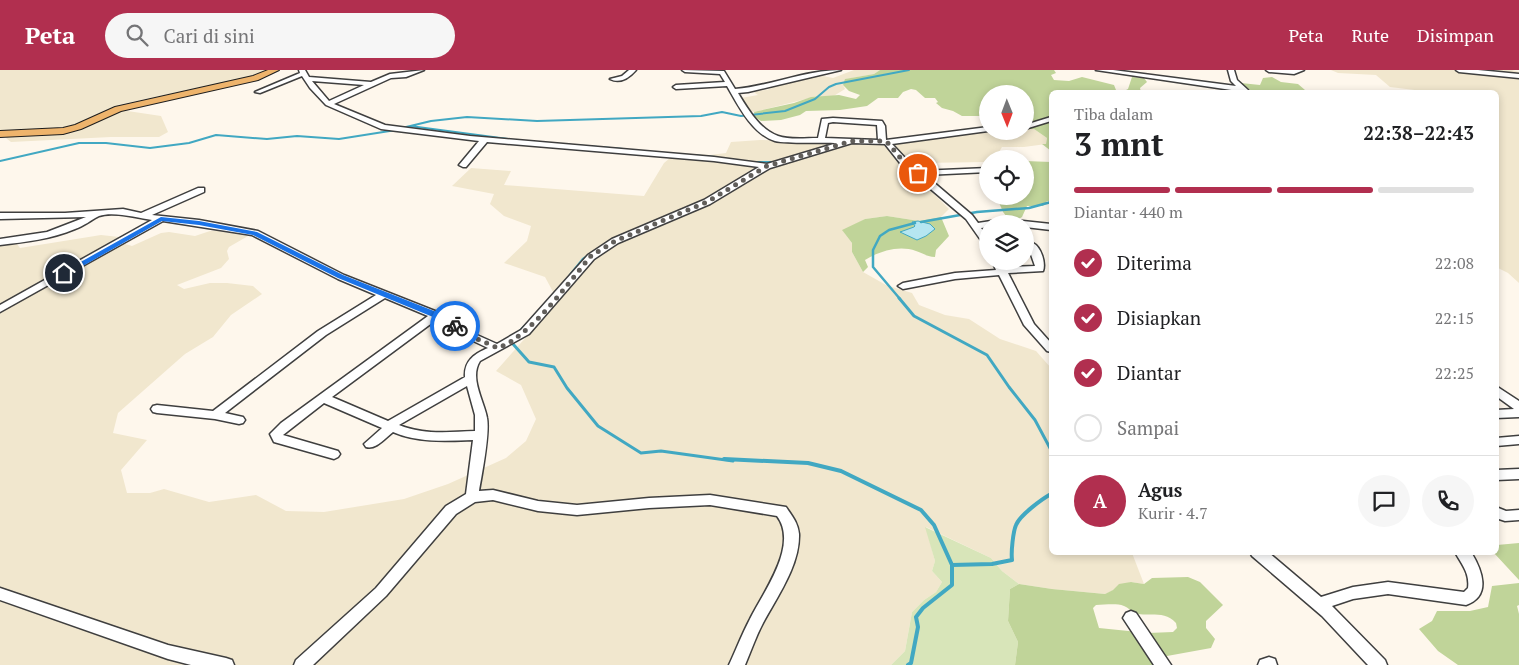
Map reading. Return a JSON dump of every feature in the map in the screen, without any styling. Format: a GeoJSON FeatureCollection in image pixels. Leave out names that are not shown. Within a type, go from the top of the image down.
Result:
{"type":"FeatureCollection","features":[{"type":"Feature","properties":{"kind":"main road"},"geometry":{"type":"LineString","coordinates":[[0,134],[52,133],[72,129],[118,109],[260,77],[275,70]]}},
{"type":"Feature","properties":{"kind":"street"},"geometry":{"type":"LineString","coordinates":[[328,104],[389,76],[406,75],[421,70]]}},
{"type":"Feature","properties":{"kind":"street"},"geometry":{"type":"LineString","coordinates":[[613,79],[624,78],[633,70]]}},
{"type":"Feature","properties":{"kind":"street"},"geometry":{"type":"LineString","coordinates":[[685,70],[721,71],[749,114],[770,136],[777,139],[884,141],[979,130]]}},
{"type":"Feature","properties":{"kind":"street"},"geometry":{"type":"LineString","coordinates":[[733,91],[748,90],[821,72],[838,70]]}},
{"type":"Feature","properties":{"kind":"street"},"geometry":{"type":"LineString","coordinates":[[1099,70],[1239,90]]}},
{"type":"Feature","properties":{"kind":"street"},"geometry":{"type":"LineString","coordinates":[[1231,70],[1234,81],[1245,90]]}},
{"type":"Feature","properties":{"kind":"street"},"geometry":{"type":"LineString","coordinates":[[1269,70],[1294,72],[1301,70]]}},
{"type":"Feature","properties":{"kind":"street"},"geometry":{"type":"LineString","coordinates":[[1459,70],[1519,76]]}},
{"type":"Feature","properties":{"kind":"street"},"geometry":{"type":"LineString","coordinates":[[258,92],[305,74],[372,84]]}},
{"type":"Feature","properties":{"kind":"street"},"geometry":{"type":"LineString","coordinates":[[305,74],[312,87],[328,104],[387,127],[485,139],[714,159],[767,166]]}},
{"type":"Feature","properties":{"kind":"street"},"geometry":{"type":"LineString","coordinates":[[676,87],[728,84]]}},
{"type":"Feature","properties":{"kind":"street"},"geometry":{"type":"LineString","coordinates":[[1034,126],[1043,120],[1049,119]]}},
{"type":"Feature","properties":{"kind":"street"},"geometry":{"type":"LineString","coordinates":[[821,140],[825,121],[879,123],[884,141],[903,161],[966,214],[979,230]]}},
{"type":"Feature","properties":{"kind":"street"},"geometry":{"type":"LineString","coordinates":[[462,165],[485,139]]}},
{"type":"Feature","properties":{"kind":"street"},"geometry":{"type":"LineString","coordinates":[[472,497],[482,413],[470,380],[472,365],[476,358],[514,340],[530,326],[591,256],[602,248],[707,202],[767,166],[852,141]]}},
{"type":"Feature","properties":{"kind":"street"},"geometry":{"type":"LineString","coordinates":[[918,173],[979,170]]}},
{"type":"Feature","properties":{"kind":"street"},"geometry":{"type":"LineString","coordinates":[[142,216],[201,190]]}},
{"type":"Feature","properties":{"kind":"street"},"geometry":{"type":"LineString","coordinates":[[0,216],[49,216],[123,212],[255,233],[341,277],[436,315],[473,337],[498,348]]}},
{"type":"Feature","properties":{"kind":"street"},"geometry":{"type":"LineString","coordinates":[[0,242],[50,235],[77,226],[99,213]]}},
{"type":"Feature","properties":{"kind":"street"},"geometry":{"type":"LineString","coordinates":[[0,309],[161,219]]}},
{"type":"Feature","properties":{"kind":"street"},"geometry":{"type":"LineString","coordinates":[[976,226],[1004,222],[1049,227]]}},
{"type":"Feature","properties":{"kind":"street"},"geometry":{"type":"LineString","coordinates":[[1034,250],[1040,269],[1034,269]]}},
{"type":"Feature","properties":{"kind":"street"},"geometry":{"type":"LineString","coordinates":[[903,286],[989,270]]}},
{"type":"Feature","properties":{"kind":"street"},"geometry":{"type":"LineString","coordinates":[[1001,270],[1029,325],[1049,346]]}},
{"type":"Feature","properties":{"kind":"street"},"geometry":{"type":"LineString","coordinates":[[215,415],[322,333],[384,294]]}},
{"type":"Feature","properties":{"kind":"street"},"geometry":{"type":"LineString","coordinates":[[334,454],[276,437],[278,431],[436,315]]}},
{"type":"Feature","properties":{"kind":"street"},"geometry":{"type":"LineString","coordinates":[[370,444],[389,426],[470,380]]}},
{"type":"Feature","properties":{"kind":"street"},"geometry":{"type":"LineString","coordinates":[[1499,392],[1519,407]]}},
{"type":"Feature","properties":{"kind":"street"},"geometry":{"type":"LineString","coordinates":[[323,398],[389,426],[420,436],[480,435]]}},
{"type":"Feature","properties":{"kind":"street"},"geometry":{"type":"LineString","coordinates":[[156,409],[215,415],[239,420]]}},
{"type":"Feature","properties":{"kind":"street"},"geometry":{"type":"LineString","coordinates":[[1499,414],[1519,412]]}},
{"type":"Feature","properties":{"kind":"street"},"geometry":{"type":"LineString","coordinates":[[1499,442],[1519,440]]}},
{"type":"Feature","properties":{"kind":"street"},"geometry":{"type":"LineString","coordinates":[[1499,475],[1519,474]]}},
{"type":"Feature","properties":{"kind":"street"},"geometry":{"type":"LineString","coordinates":[[302,665],[381,592],[451,510],[472,497],[493,495],[538,506],[577,510],[649,503],[710,500],[781,511],[787,516],[791,542],[786,564],[757,619],[737,665]]}},
{"type":"Feature","properties":{"kind":"street"},"geometry":{"type":"LineString","coordinates":[[1499,513],[1505,516],[1519,515]]}},
{"type":"Feature","properties":{"kind":"street"},"geometry":{"type":"LineString","coordinates":[[1262,555],[1319,604],[1379,665]]}},
{"type":"Feature","properties":{"kind":"street"},"geometry":{"type":"LineString","coordinates":[[1319,604],[1353,593],[1388,588],[1466,599],[1474,593],[1476,585],[1475,575],[1464,555]]}},
{"type":"Feature","properties":{"kind":"street"},"geometry":{"type":"LineString","coordinates":[[0,594],[185,657],[226,665]]}},
{"type":"Feature","properties":{"kind":"street"},"geometry":{"type":"LineString","coordinates":[[1131,618],[1163,665]]}},
{"type":"Feature","properties":{"kind":"shaded area"},"geometry":{"type":"Polygon","coordinates":[[[0,70],[269,70],[266,73],[118,105],[121,110],[161,116],[168,132],[159,137],[111,137],[11,142],[6,138],[7,133],[0,132],[0,70]]]}},
{"type":"Feature","properties":{"kind":"shaded area"},"geometry":{"type":"Polygon","coordinates":[[[854,70],[880,70],[874,74],[846,79],[843,85],[845,89],[832,97],[810,98],[754,112],[748,110],[741,98],[758,95],[752,91],[767,90],[772,88],[770,86],[788,80],[823,76],[833,78],[854,70]]]}},
{"type":"Feature","properties":{"kind":"shaded area"},"geometry":{"type":"Polygon","coordinates":[[[1331,70],[1512,70],[1519,72],[1519,283],[1508,273],[1499,268],[1499,90],[1415,90],[1390,87],[1376,75],[1338,73],[1331,70]]]}},
{"type":"Feature","properties":{"kind":"shaded area"},"geometry":{"type":"Polygon","coordinates":[[[1034,129],[1047,138],[1046,144],[1002,147],[1000,150],[979,150],[979,162],[902,165],[919,183],[933,193],[949,209],[941,217],[919,221],[887,216],[865,219],[843,231],[852,243],[852,252],[863,272],[886,285],[912,293],[919,305],[945,315],[969,319],[1000,339],[1036,351],[1049,366],[1049,555],[1133,555],[1144,584],[1131,582],[1105,594],[1019,584],[1002,571],[991,558],[926,527],[935,561],[932,571],[942,582],[936,592],[924,600],[912,612],[905,651],[891,665],[0,665],[0,245],[17,244],[20,248],[101,235],[119,237],[115,241],[132,246],[161,233],[169,232],[195,236],[210,231],[218,231],[248,236],[229,247],[227,251],[229,259],[221,268],[177,285],[184,289],[210,283],[227,283],[253,286],[262,294],[231,315],[213,337],[185,354],[118,413],[113,433],[147,440],[121,470],[127,493],[150,493],[164,489],[209,502],[256,495],[286,511],[324,512],[404,499],[448,484],[506,458],[526,441],[536,419],[521,385],[496,371],[558,301],[545,277],[504,263],[527,241],[531,226],[504,216],[490,204],[494,194],[452,186],[471,168],[511,171],[504,185],[644,196],[664,163],[676,153],[710,155],[726,153],[731,142],[760,140],[876,143],[979,132],[979,140],[1034,140],[1034,129]]]}},
{"type":"Feature","properties":{"kind":"green space"},"geometry":{"type":"Polygon","coordinates":[[[880,70],[1054,70],[1056,73],[1051,75],[1054,80],[1069,81],[1082,77],[1114,85],[1116,90],[1049,90],[1049,149],[1042,144],[1046,144],[1047,138],[1034,129],[1034,85],[979,85],[979,116],[962,116],[942,108],[936,103],[938,102],[935,98],[925,98],[916,90],[911,89],[903,92],[898,98],[878,98],[867,106],[840,110],[806,111],[800,115],[781,120],[761,121],[755,117],[754,112],[811,97],[839,95],[856,99],[860,95],[849,91],[843,85],[845,79],[874,74],[880,70]]]}},
{"type":"Feature","properties":{"kind":"green space"},"geometry":{"type":"Polygon","coordinates":[[[1132,77],[1144,78],[1147,82],[1140,88],[1140,90],[1126,90],[1132,77]]]}},
{"type":"Feature","properties":{"kind":"green space"},"geometry":{"type":"Polygon","coordinates":[[[1272,77],[1281,82],[1298,84],[1305,90],[1250,90],[1241,83],[1260,85],[1263,78],[1272,77]]]}},
{"type":"Feature","properties":{"kind":"green space"},"geometry":{"type":"Polygon","coordinates":[[[1034,161],[1049,162],[1049,201],[1043,206],[1027,206],[1023,215],[1004,214],[1000,205],[1034,205],[1034,161]]]}},
{"type":"Feature","properties":{"kind":"green space"},"geometry":{"type":"Polygon","coordinates":[[[887,216],[919,221],[941,217],[949,236],[936,250],[935,257],[910,249],[890,250],[865,260],[868,267],[863,272],[852,252],[852,243],[842,230],[865,219],[887,216]],[[922,221],[912,222],[916,226],[901,233],[926,236],[934,229],[922,221]]]}},
{"type":"Feature","properties":{"kind":"green space"},"geometry":{"type":"Polygon","coordinates":[[[925,527],[991,558],[1002,571],[1019,584],[1010,589],[1008,621],[1018,642],[1015,665],[891,665],[905,651],[912,612],[924,600],[936,592],[942,582],[932,571],[935,561],[925,527]]]}},
{"type":"Feature","properties":{"kind":"green space"},"geometry":{"type":"Polygon","coordinates":[[[1519,543],[1519,580],[1496,555],[1499,555],[1499,545],[1519,543]]]}},
{"type":"Feature","properties":{"kind":"green space"},"geometry":{"type":"Polygon","coordinates":[[[1188,577],[1200,582],[1223,605],[1206,621],[1206,628],[1215,639],[1211,648],[1156,658],[1152,660],[1153,665],[1015,665],[1018,642],[1008,621],[1010,589],[1019,584],[1105,594],[1119,584],[1131,582],[1144,584],[1152,578],[1188,577]],[[1096,605],[1093,608],[1099,628],[1148,633],[1173,632],[1177,628],[1176,623],[1172,619],[1163,615],[1136,613],[1121,605],[1096,605]]]}},
{"type":"Feature","properties":{"kind":"green space"},"geometry":{"type":"Polygon","coordinates":[[[1519,583],[1519,605],[1517,606],[1519,614],[1519,665],[1458,665],[1438,651],[1419,629],[1432,621],[1437,611],[1470,611],[1488,607],[1492,586],[1519,583]]]}},
{"type":"Feature","properties":{"kind":"water"},"geometry":{"type":"Polygon","coordinates":[[[918,221],[930,224],[935,229],[917,240],[900,232],[914,227],[912,222],[918,221]]]}},
{"type":"Feature","properties":{"kind":"waterway"},"geometry":{"type":"LineString","coordinates":[[410,126],[431,121],[467,117],[537,121],[701,116],[722,112],[741,116],[785,111],[815,99],[829,87],[836,84],[909,70]]}},
{"type":"Feature","properties":{"kind":"waterway"},"geometry":{"type":"LineString","coordinates":[[402,128],[410,126]]}},
{"type":"Feature","properties":{"kind":"waterway"},"geometry":{"type":"LineString","coordinates":[[410,126],[508,139]]}},
{"type":"Feature","properties":{"kind":"waterway"},"geometry":{"type":"LineString","coordinates":[[0,161],[79,143],[106,143],[150,148],[189,143],[216,135],[267,139],[297,136],[339,139],[396,130]]}},
{"type":"Feature","properties":{"kind":"waterway"},"geometry":{"type":"LineString","coordinates":[[534,142],[623,149]]}},
{"type":"Feature","properties":{"kind":"waterway"},"geometry":{"type":"LineString","coordinates":[[689,155],[715,157]]}},
{"type":"Feature","properties":{"kind":"waterway"},"geometry":{"type":"LineString","coordinates":[[748,162],[774,162]]}},
{"type":"Feature","properties":{"kind":"waterway"},"geometry":{"type":"LineString","coordinates":[[921,222],[977,212],[1029,208],[1049,203]]}},
{"type":"Feature","properties":{"kind":"waterway"},"geometry":{"type":"LineString","coordinates":[[900,299],[873,267],[873,250],[880,236],[889,230],[915,223]]}},
{"type":"Feature","properties":{"kind":"waterway"},"geometry":{"type":"LineString","coordinates":[[570,275],[583,259],[604,245]]}},
{"type":"Feature","properties":{"kind":"waterway"},"geometry":{"type":"LineString","coordinates":[[899,298],[914,316],[987,355],[1035,420],[1049,446]]}},
{"type":"Feature","properties":{"kind":"waterway"},"geometry":{"type":"LineString","coordinates":[[518,333],[528,323]]}},
{"type":"Feature","properties":{"kind":"waterway"},"geometry":{"type":"LineString","coordinates":[[514,340],[513,344],[529,362],[554,367],[567,388],[598,426],[641,453],[661,451],[733,461]]}},
{"type":"Feature","properties":{"kind":"waterway"},"geometry":{"type":"LineString","coordinates":[[724,459],[808,463],[841,471],[921,510],[934,525],[952,565]]}},
{"type":"Feature","properties":{"kind":"waterway"},"geometry":{"type":"LineString","coordinates":[[952,565],[992,564],[1012,560],[1013,537],[1018,521],[1049,495]]}},
{"type":"Feature","properties":{"kind":"waterway"},"geometry":{"type":"LineString","coordinates":[[908,665],[911,663],[918,627],[916,617],[923,608],[952,585],[952,565]]}},
{"type":"Feature","properties":{"kind":"way so far"},"geometry":{"type":"LineString","coordinates":[[455,326],[473,337],[498,348],[502,346],[524,332],[591,256],[602,248],[707,202],[767,166],[852,141],[884,141],[903,161],[918,173]]}},
{"type":"Feature","properties":{"kind":"route"},"geometry":{"type":"LineString","coordinates":[[64,273],[161,219],[199,223],[255,233],[341,277],[436,315],[455,326]]}}]}
